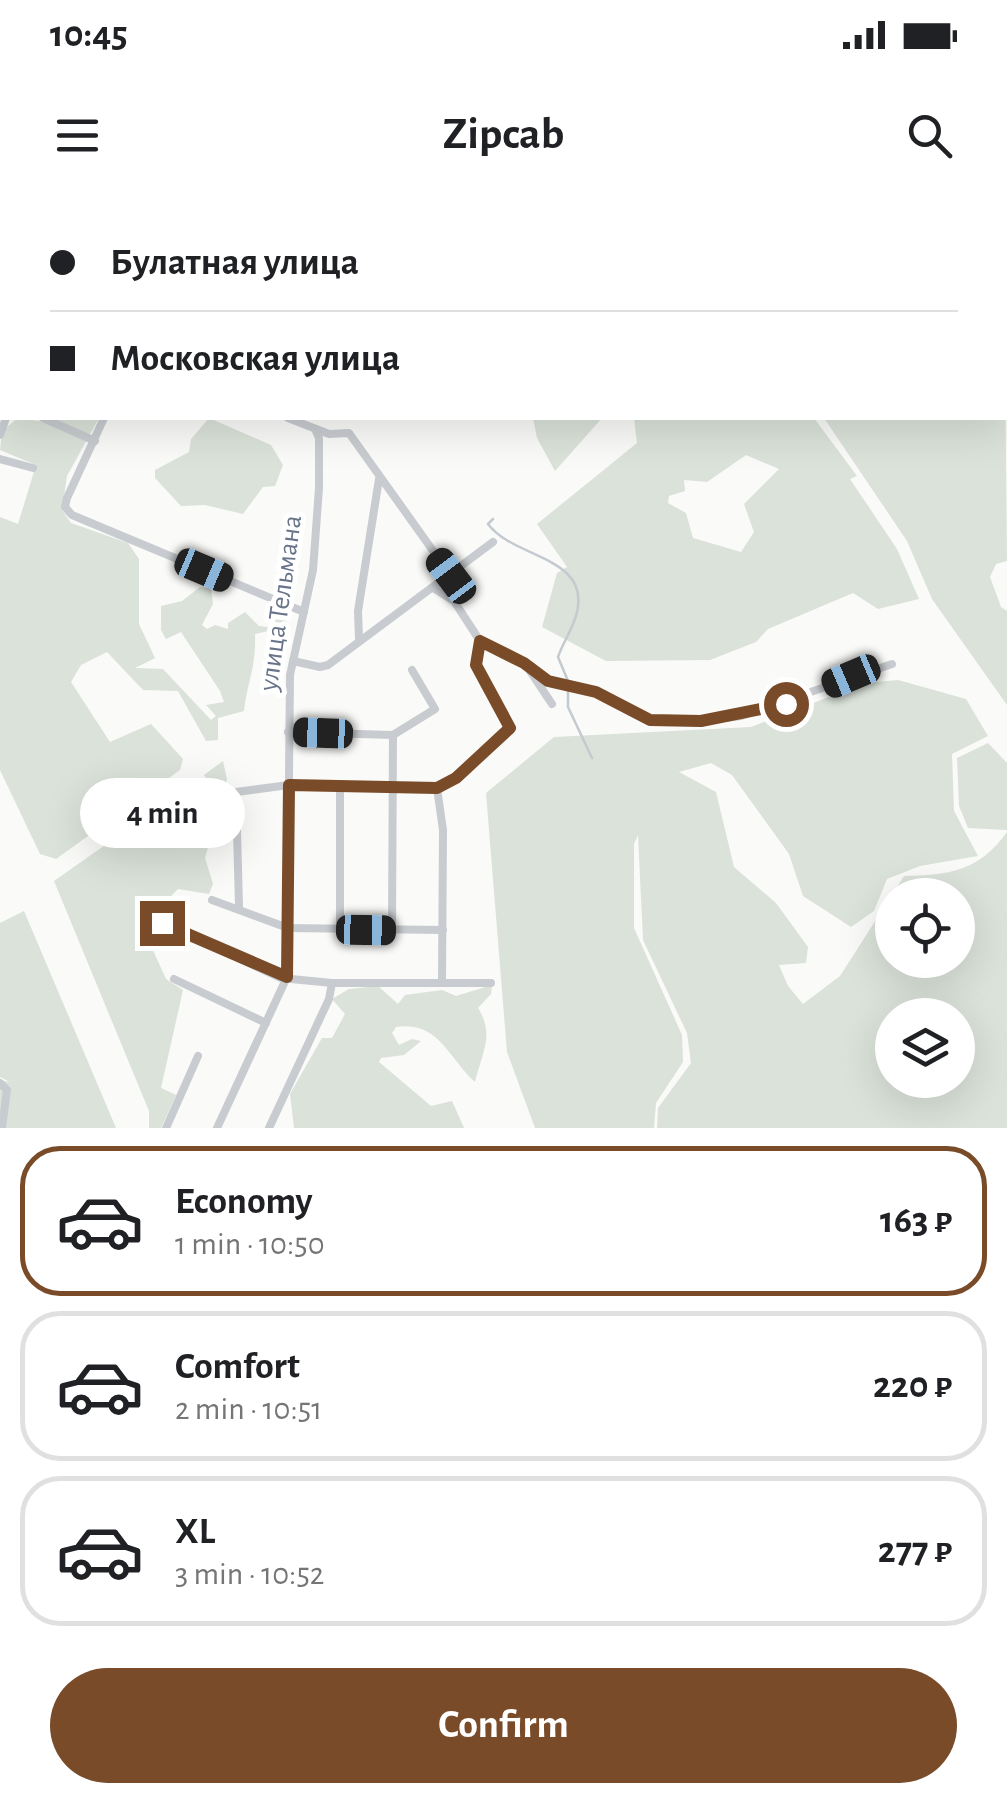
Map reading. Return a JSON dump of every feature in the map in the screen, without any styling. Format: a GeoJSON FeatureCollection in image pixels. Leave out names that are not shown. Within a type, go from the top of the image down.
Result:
{"type":"FeatureCollection","features":[{"type":"Feature","properties":{"kind":"street"},"geometry":{"type":"LineString","coordinates":[[48,420],[95,440]]}},
{"type":"Feature","properties":{"kind":"street"},"geometry":{"type":"LineString","coordinates":[[103,420],[66,507],[72,515],[304,612]]}},
{"type":"Feature","properties":{"kind":"street"},"geometry":{"type":"LineString","coordinates":[[293,420],[315,429],[349,433],[451,576]]}},
{"type":"Feature","properties":{"kind":"street","name":"улица Тельмана"},"geometry":{"type":"LineString","coordinates":[[217,1128],[287,977],[288,732],[293,661],[313,570],[319,488],[319,438],[315,429]]}},
{"type":"Feature","properties":{"kind":"street"},"geometry":{"type":"LineString","coordinates":[[0,459],[13,458],[33,468]]}},
{"type":"Feature","properties":{"kind":"street"},"geometry":{"type":"LineString","coordinates":[[359,639],[358,611],[379,479]]}},
{"type":"Feature","properties":{"kind":"street"},"geometry":{"type":"LineString","coordinates":[[293,661],[320,667],[435,589],[493,542]]}},
{"type":"Feature","properties":{"kind":"street"},"geometry":{"type":"LineString","coordinates":[[435,589],[454,601],[480,641],[524,663],[548,681],[596,692],[634,716],[701,721],[786,704],[892,664]]}},
{"type":"Feature","properties":{"kind":"street"},"geometry":{"type":"LineString","coordinates":[[239,907],[236,792],[289,785],[437,788],[456,778],[510,728],[476,665],[480,641]]}},
{"type":"Feature","properties":{"kind":"street"},"geometry":{"type":"LineString","coordinates":[[524,663],[552,704]]}},
{"type":"Feature","properties":{"kind":"street"},"geometry":{"type":"LineString","coordinates":[[288,732],[393,735],[435,709],[412,670]]}},
{"type":"Feature","properties":{"kind":"street"},"geometry":{"type":"LineString","coordinates":[[392,930],[393,735]]}},
{"type":"Feature","properties":{"kind":"street"},"geometry":{"type":"LineString","coordinates":[[340,787],[340,930]]}},
{"type":"Feature","properties":{"kind":"street"},"geometry":{"type":"LineString","coordinates":[[437,788],[443,830],[442,982]]}},
{"type":"Feature","properties":{"kind":"street"},"geometry":{"type":"LineString","coordinates":[[212,900],[288,928],[443,930]]}},
{"type":"Feature","properties":{"kind":"street"},"geometry":{"type":"LineString","coordinates":[[162,923],[287,977],[332,983],[491,983]]}},
{"type":"Feature","properties":{"kind":"street"},"geometry":{"type":"LineString","coordinates":[[174,979],[266,1023]]}},
{"type":"Feature","properties":{"kind":"street"},"geometry":{"type":"LineString","coordinates":[[270,1128],[329,1000],[332,983]]}},
{"type":"Feature","properties":{"kind":"street"},"geometry":{"type":"LineString","coordinates":[[166,1128],[198,1056]]}},
{"type":"Feature","properties":{"kind":"street"},"geometry":{"type":"LineString","coordinates":[[0,1083],[7,1090],[2,1128]]}},
{"type":"Feature","properties":{"kind":"shaded area"},"geometry":{"type":"Polygon","coordinates":[[[16,420],[98,420],[67,476],[62,510],[71,523],[128,543],[139,559],[139,624],[155,658],[135,668],[163,669],[211,720],[216,716],[206,705],[224,702],[220,691],[181,632],[166,639],[161,630],[161,606],[182,601],[200,587],[211,588],[213,604],[202,625],[207,629],[215,625],[228,629],[228,623],[245,612],[259,626],[274,628],[272,602],[290,626],[255,634],[244,711],[218,718],[218,740],[206,741],[178,691],[143,690],[107,652],[81,665],[71,682],[110,742],[151,724],[183,759],[180,770],[56,859],[40,854],[0,770],[0,517],[18,524],[36,465],[0,450],[2,431],[16,420]]]}},
{"type":"Feature","properties":{"kind":"shaded area"},"geometry":{"type":"Polygon","coordinates":[[[207,420],[214,420],[271,445],[283,465],[275,486],[263,487],[243,514],[205,505],[181,506],[155,478],[155,470],[189,452],[191,439],[207,420]]]}},
{"type":"Feature","properties":{"kind":"shaded area"},"geometry":{"type":"Polygon","coordinates":[[[533,420],[600,420],[555,471],[537,438],[533,420]]]}},
{"type":"Feature","properties":{"kind":"shaded area"},"geometry":{"type":"Polygon","coordinates":[[[634,420],[815,420],[857,476],[850,479],[897,549],[919,599],[878,609],[853,593],[768,629],[756,642],[710,660],[606,661],[542,627],[557,573],[567,567],[537,524],[637,443],[634,420]],[[746,455],[707,482],[684,480],[685,491],[669,496],[668,503],[686,513],[693,538],[741,552],[754,532],[744,504],[779,469],[746,455]]]}},
{"type":"Feature","properties":{"kind":"shaded area"},"geometry":{"type":"Polygon","coordinates":[[[825,420],[1006,420],[1007,561],[996,564],[990,577],[1001,607],[1007,611],[1007,705],[932,599],[907,541],[825,420]]]}},
{"type":"Feature","properties":{"kind":"shaded area"},"geometry":{"type":"Polygon","coordinates":[[[898,680],[966,699],[988,736],[952,754],[954,811],[978,856],[920,866],[890,878],[875,878],[874,911],[851,927],[803,896],[789,854],[732,775],[711,763],[679,772],[716,792],[734,867],[776,903],[808,947],[806,963],[779,965],[788,986],[803,1004],[840,976],[875,921],[875,978],[975,978],[975,878],[903,878],[949,872],[974,863],[1007,832],[1007,1128],[657,1128],[658,1108],[691,1063],[687,1033],[643,940],[638,835],[634,844],[634,928],[682,1035],[683,1062],[656,1103],[654,1128],[535,1128],[507,1052],[486,793],[554,737],[751,727],[865,683],[898,680]]]}},
{"type":"Feature","properties":{"kind":"shaded area"},"geometry":{"type":"Polygon","coordinates":[[[988,743],[1007,763],[1007,830],[968,828],[959,806],[957,758],[988,743]]]}},
{"type":"Feature","properties":{"kind":"shaded area"},"geometry":{"type":"Polygon","coordinates":[[[223,761],[227,779],[205,858],[213,884],[209,894],[178,889],[142,926],[166,979],[183,990],[161,1088],[176,1095],[161,1128],[149,1128],[149,1111],[54,881],[189,786],[200,802],[215,792],[204,775],[223,761]]]}},
{"type":"Feature","properties":{"kind":"shaded area"},"geometry":{"type":"Polygon","coordinates":[[[24,911],[116,1128],[0,1128],[0,1080],[10,1082],[0,1077],[0,923],[24,911]]]}},
{"type":"Feature","properties":{"kind":"shaded area"},"geometry":{"type":"Polygon","coordinates":[[[492,985],[491,994],[478,1008],[486,1035],[475,1082],[441,1042],[410,1026],[396,1027],[392,1033],[399,1045],[412,1039],[421,1041],[404,1055],[381,1058],[379,1062],[431,1106],[452,1101],[464,1128],[294,1128],[290,1094],[322,1038],[332,1038],[345,1014],[332,999],[349,989],[378,986],[398,1004],[405,995],[442,990],[456,996],[492,985]]]}},
{"type":"Feature","properties":{"kind":"waterway"},"geometry":{"type":"LineString","coordinates":[[493,519],[488,524],[500,536],[561,569],[578,594],[577,612],[558,657],[568,681],[568,707],[592,758]]}},
{"type":"Feature","properties":{"kind":"route"},"geometry":{"type":"LineString","coordinates":[[162,923],[281,978],[287,977],[289,785],[437,788],[456,778],[510,728],[476,665],[480,641],[513,656],[548,681],[596,692],[634,716],[650,720],[701,721],[786,704]]}}]}
